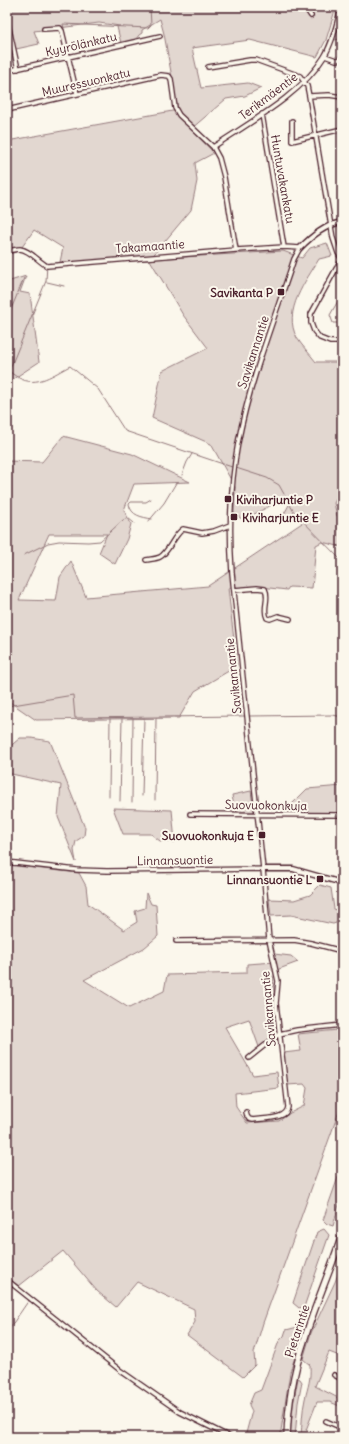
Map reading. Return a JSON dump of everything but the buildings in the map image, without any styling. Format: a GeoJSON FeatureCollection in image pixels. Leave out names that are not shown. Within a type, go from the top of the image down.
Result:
{"type":"FeatureCollection","features":[{"type":"Feature","properties":{"kind":"main road","name":"Pietarintie"},"geometry":{"type":"LineString","coordinates":[[287,1437],[292,1392],[299,1356],[342,1235]]}},
{"type":"Feature","properties":{"kind":"street"},"geometry":{"type":"LineString","coordinates":[[292,7],[303,7],[311,16]]}},
{"type":"Feature","properties":{"kind":"street","name":"Terikmäentie"},"geometry":{"type":"LineString","coordinates":[[213,147],[295,91],[305,82],[325,56],[341,7]]}},
{"type":"Feature","properties":{"kind":"street"},"geometry":{"type":"LineString","coordinates":[[8,24],[18,69]]}},
{"type":"Feature","properties":{"kind":"street"},"geometry":{"type":"LineString","coordinates":[[44,29],[60,28],[62,31],[77,94]]}},
{"type":"Feature","properties":{"kind":"street","name":"Kyyrölänkatu"},"geometry":{"type":"LineString","coordinates":[[7,72],[160,36]]}},
{"type":"Feature","properties":{"kind":"street"},"geometry":{"type":"LineString","coordinates":[[325,56],[336,60],[342,59]]}},
{"type":"Feature","properties":{"kind":"street"},"geometry":{"type":"LineString","coordinates":[[208,66],[256,60],[300,76],[305,82],[309,96],[335,245],[342,260],[311,314],[311,323],[314,331],[320,338],[330,342],[342,342]]}},
{"type":"Feature","properties":{"kind":"street","name":"Muuressuonkatu"},"geometry":{"type":"LineString","coordinates":[[7,110],[161,75],[169,76],[171,79],[175,108],[179,115],[213,147]]}},
{"type":"Feature","properties":{"kind":"street"},"geometry":{"type":"LineString","coordinates":[[309,96],[328,95],[342,97]]}},
{"type":"Feature","properties":{"kind":"street","name":"Huntuvakankatu"},"geometry":{"type":"LineString","coordinates":[[262,114],[284,247]]}},
{"type":"Feature","properties":{"kind":"street"},"geometry":{"type":"LineString","coordinates":[[292,121],[292,141],[342,129]]}},
{"type":"Feature","properties":{"kind":"street"},"geometry":{"type":"LineString","coordinates":[[213,147],[219,158],[224,177],[236,250]]}},
{"type":"Feature","properties":{"kind":"street","name":"Savikannantie"},"geometry":{"type":"LineString","coordinates":[[246,1112],[246,1116],[252,1120],[282,1116],[288,1110],[276,996],[278,981],[269,940],[258,815],[231,557],[230,525],[233,473],[245,410],[294,259],[300,248],[315,235],[331,224],[342,222]]}},
{"type":"Feature","properties":{"kind":"street","name":"Takamaantie"},"geometry":{"type":"LineString","coordinates":[[7,251],[19,249],[25,250],[47,266],[236,250],[284,247],[300,248]]}},
{"type":"Feature","properties":{"kind":"street"},"geometry":{"type":"LineString","coordinates":[[146,560],[163,555],[176,534],[183,529],[202,533],[214,531],[230,525]]}},
{"type":"Feature","properties":{"kind":"street"},"geometry":{"type":"LineString","coordinates":[[234,590],[257,588],[264,590],[267,593],[265,613],[267,618],[270,619],[278,616],[290,619]]}},
{"type":"Feature","properties":{"kind":"street","name":"Suovuokonkuja"},"geometry":{"type":"LineString","coordinates":[[190,814],[342,815]]}},
{"type":"Feature","properties":{"kind":"street"},"geometry":{"type":"LineString","coordinates":[[7,877],[8,862]]}},
{"type":"Feature","properties":{"kind":"street","name":"Linnansuontie"},"geometry":{"type":"LineString","coordinates":[[8,862],[77,870],[107,871],[293,870],[342,883]]}},
{"type":"Feature","properties":{"kind":"street"},"geometry":{"type":"LineString","coordinates":[[176,941],[304,941],[342,951],[342,976]]}},
{"type":"Feature","properties":{"kind":"street"},"geometry":{"type":"LineString","coordinates":[[249,1058],[280,1034],[297,1030],[342,1025]]}},
{"type":"Feature","properties":{"kind":"street"},"geometry":{"type":"LineString","coordinates":[[7,1280],[99,1354],[142,1386],[184,1414],[230,1437]]}},
{"type":"Feature","properties":{"kind":"street"},"geometry":{"type":"LineString","coordinates":[[334,1375],[342,1379]]}},
{"type":"Feature","properties":{"kind":"street"},"geometry":{"type":"LineString","coordinates":[[326,1421],[342,1428]]}},
{"type":"Feature","properties":{"kind":"shaded area"},"geometry":{"type":"Polygon","coordinates":[[[7,7],[336,7],[326,40],[317,57],[250,40],[192,48],[201,88],[248,83],[261,88],[245,96],[226,99],[191,129],[214,153],[195,163],[197,181],[191,210],[150,259],[283,251],[302,258],[310,248],[327,243],[332,256],[319,259],[302,287],[294,307],[292,317],[293,328],[297,338],[316,362],[342,362],[342,494],[339,494],[334,503],[337,516],[342,517],[342,547],[322,542],[316,545],[312,588],[289,587],[287,590],[261,587],[228,588],[237,666],[195,691],[179,718],[36,720],[7,700],[7,461],[42,462],[63,436],[132,454],[190,482],[134,484],[124,510],[131,524],[127,539],[115,564],[99,553],[107,534],[49,534],[19,600],[56,601],[60,577],[71,561],[86,597],[208,586],[302,523],[294,515],[289,517],[284,514],[290,503],[283,499],[243,520],[234,513],[235,487],[211,444],[152,418],[162,371],[208,348],[183,315],[150,260],[79,264],[60,262],[63,248],[34,230],[22,247],[7,250],[7,141],[178,110],[160,19],[142,30],[142,33],[136,39],[121,43],[117,27],[120,26],[99,23],[34,31],[39,44],[7,51],[7,7]]]}},
{"type":"Feature","properties":{"kind":"shaded area"},"geometry":{"type":"Polygon","coordinates":[[[342,11],[342,39],[334,40],[341,14],[342,11]]]}},
{"type":"Feature","properties":{"kind":"shaded area"},"geometry":{"type":"Polygon","coordinates":[[[26,276],[20,292],[30,294],[39,362],[7,383],[7,282],[26,276]]]}},
{"type":"Feature","properties":{"kind":"shaded area"},"geometry":{"type":"Polygon","coordinates":[[[20,738],[50,741],[85,828],[84,836],[76,841],[74,850],[76,862],[58,817],[61,785],[7,773],[7,749],[20,738]]]}},
{"type":"Feature","properties":{"kind":"shaded area"},"geometry":{"type":"Polygon","coordinates":[[[342,786],[342,813],[286,813],[285,811],[307,789],[342,786]]]}},
{"type":"Feature","properties":{"kind":"shaded area"},"geometry":{"type":"Polygon","coordinates":[[[251,791],[254,812],[231,812],[233,801],[232,795],[251,791]]]}},
{"type":"Feature","properties":{"kind":"shaded area"},"geometry":{"type":"Polygon","coordinates":[[[113,808],[172,810],[175,842],[160,841],[151,834],[123,834],[113,808]]]}},
{"type":"Feature","properties":{"kind":"shaded area"},"geometry":{"type":"Polygon","coordinates":[[[7,865],[79,873],[86,886],[88,904],[124,930],[137,922],[135,911],[145,908],[146,893],[151,904],[156,905],[158,936],[144,948],[84,980],[129,1008],[164,991],[167,975],[247,973],[247,964],[275,962],[274,954],[291,956],[298,962],[279,969],[273,978],[278,1033],[259,1047],[249,1019],[225,1027],[253,1075],[277,1072],[279,1088],[235,1093],[236,1107],[247,1123],[279,1121],[290,1113],[304,1106],[307,1088],[304,1084],[287,1085],[283,1053],[301,1051],[298,1034],[338,1030],[342,1034],[342,1103],[263,1323],[254,1353],[255,1365],[243,1377],[187,1335],[195,1322],[194,1309],[137,1282],[116,1307],[97,1291],[63,1251],[19,1286],[7,1277],[7,865]]]}},
{"type":"Feature","properties":{"kind":"shaded area"},"geometry":{"type":"Polygon","coordinates":[[[320,885],[331,888],[334,909],[342,912],[342,921],[333,924],[291,915],[271,916],[269,899],[294,900],[310,895],[320,885]]]}},
{"type":"Feature","properties":{"kind":"shaded area"},"geometry":{"type":"Polygon","coordinates":[[[342,1166],[342,1194],[333,1226],[327,1224],[323,1220],[342,1166]]]}},
{"type":"Feature","properties":{"kind":"shaded area"},"geometry":{"type":"Polygon","coordinates":[[[324,1229],[329,1235],[304,1307],[299,1308],[293,1303],[317,1232],[324,1229]]]}},
{"type":"Feature","properties":{"kind":"shaded area"},"geometry":{"type":"Polygon","coordinates":[[[342,1263],[342,1357],[329,1352],[315,1386],[342,1400],[342,1407],[330,1402],[317,1402],[306,1430],[318,1437],[301,1437],[303,1409],[310,1375],[310,1365],[303,1359],[311,1333],[335,1282],[342,1263]]]}},
{"type":"Feature","properties":{"kind":"shaded area"},"geometry":{"type":"Polygon","coordinates":[[[306,1325],[290,1372],[280,1437],[245,1437],[252,1411],[249,1405],[254,1393],[261,1390],[279,1341],[284,1336],[286,1330],[306,1325]]]}},
{"type":"Feature","properties":{"kind":"shaded area"},"geometry":{"type":"Polygon","coordinates":[[[298,1378],[302,1382],[298,1403],[295,1437],[290,1437],[293,1405],[298,1378]]]}},
{"type":"Feature","properties":{"kind":"waterway"},"geometry":{"type":"LineString","coordinates":[[68,49],[63,24],[148,28],[151,25],[150,7]]}},
{"type":"Feature","properties":{"kind":"waterway"},"geometry":{"type":"LineString","coordinates":[[9,371],[46,281],[47,264]]}},
{"type":"Feature","properties":{"kind":"waterway"},"geometry":{"type":"LineString","coordinates":[[340,268],[342,272]]}},
{"type":"Feature","properties":{"kind":"waterway"},"geometry":{"type":"LineString","coordinates":[[7,319],[24,278]]}},
{"type":"Feature","properties":{"kind":"waterway"},"geometry":{"type":"LineString","coordinates":[[47,282],[64,286]]}},
{"type":"Feature","properties":{"kind":"waterway"},"geometry":{"type":"LineString","coordinates":[[342,294],[330,315],[333,323],[342,323]]}},
{"type":"Feature","properties":{"kind":"waterway"},"geometry":{"type":"LineString","coordinates":[[7,368],[11,373],[26,381],[39,381],[70,366],[98,389],[125,431],[232,467]]}},
{"type":"Feature","properties":{"kind":"waterway"},"geometry":{"type":"LineString","coordinates":[[182,475],[192,454]]}},
{"type":"Feature","properties":{"kind":"waterway"},"geometry":{"type":"LineString","coordinates":[[236,468],[267,478],[279,485],[284,494]]}},
{"type":"Feature","properties":{"kind":"waterway"},"geometry":{"type":"LineString","coordinates":[[148,522],[164,503],[176,483]]}},
{"type":"Feature","properties":{"kind":"waterway"},"geometry":{"type":"LineString","coordinates":[[285,496],[294,512],[341,560],[339,567],[342,568]]}},
{"type":"Feature","properties":{"kind":"waterway"},"geometry":{"type":"LineString","coordinates":[[151,499],[146,502],[131,502],[129,504],[132,511],[141,517],[152,519]]}},
{"type":"Feature","properties":{"kind":"waterway"},"geometry":{"type":"LineString","coordinates":[[24,555],[48,543],[59,541],[100,541],[123,520],[128,518],[134,523]]}},
{"type":"Feature","properties":{"kind":"waterway"},"geometry":{"type":"LineString","coordinates":[[7,706],[73,695],[75,718],[245,716]]}},
{"type":"Feature","properties":{"kind":"waterway"},"geometry":{"type":"LineString","coordinates":[[250,716],[333,715],[342,717]]}},
{"type":"Feature","properties":{"kind":"waterway"},"geometry":{"type":"LineString","coordinates":[[132,802],[133,718]]}},
{"type":"Feature","properties":{"kind":"waterway"},"geometry":{"type":"LineString","coordinates":[[142,796],[144,718]]}},
{"type":"Feature","properties":{"kind":"waterway"},"geometry":{"type":"LineString","coordinates":[[155,800],[156,718]]}},
{"type":"Feature","properties":{"kind":"waterway"},"geometry":{"type":"LineString","coordinates":[[109,797],[110,719]]}},
{"type":"Feature","properties":{"kind":"waterway"},"geometry":{"type":"LineString","coordinates":[[120,801],[122,719]]}},
{"type":"Feature","properties":{"kind":"waterway"},"geometry":{"type":"LineString","coordinates":[[7,1332],[29,1300]]}},
{"type":"Feature","properties":{"kind":"place","name":"Savikanta P"},"geometry":{"type":"Point","coordinates":[281,292]}},
{"type":"Feature","properties":{"kind":"place","name":"Kiviharjuntie P"},"geometry":{"type":"Point","coordinates":[228,499]}},
{"type":"Feature","properties":{"kind":"place","name":"Kiviharjuntie E"},"geometry":{"type":"Point","coordinates":[234,517]}},
{"type":"Feature","properties":{"kind":"place","name":"Suovuokonkuja E"},"geometry":{"type":"Point","coordinates":[262,835]}},
{"type":"Feature","properties":{"kind":"place","name":"Linnansuontie L"},"geometry":{"type":"Point","coordinates":[320,879]}}]}
